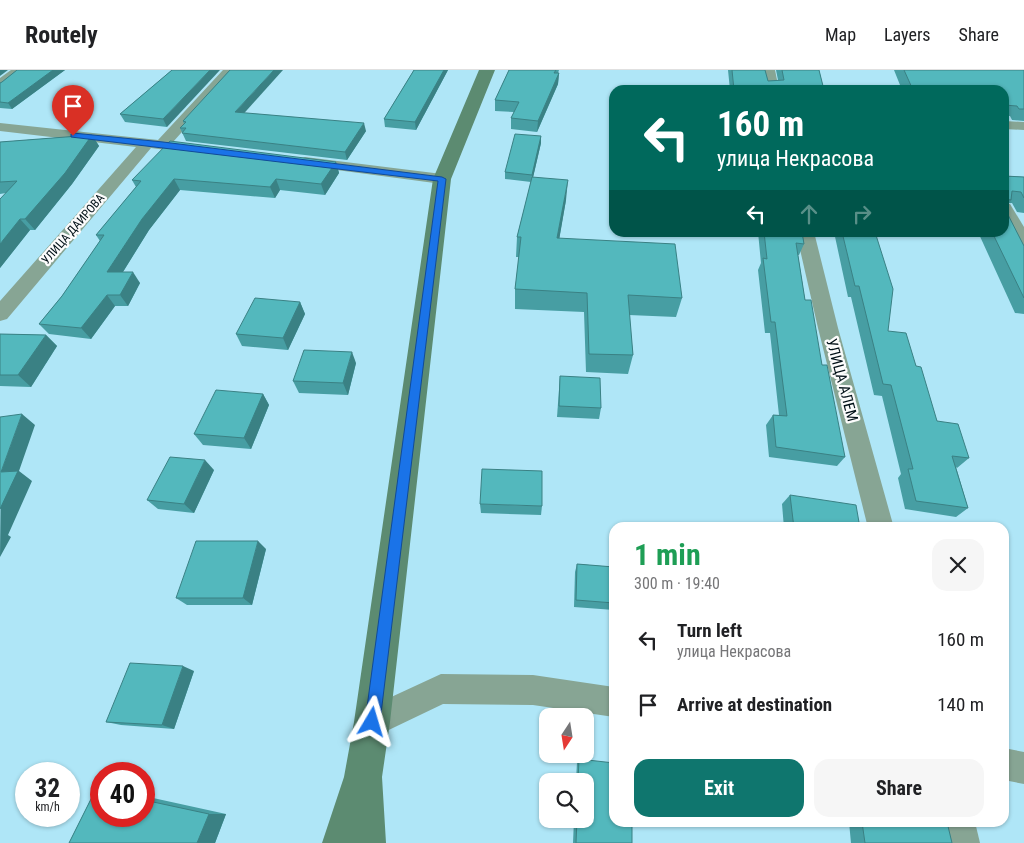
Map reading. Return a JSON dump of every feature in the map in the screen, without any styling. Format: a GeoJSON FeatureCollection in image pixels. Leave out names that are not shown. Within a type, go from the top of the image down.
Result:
{"type":"FeatureCollection","features":[{"type":"Feature","properties":{"kind":"street"},"geometry":{"type":"LineString","coordinates":[[0,84],[19,70]]}},
{"type":"Feature","properties":{"kind":"street","name":"УЛИЦА ДАИРОВА"},"geometry":{"type":"LineString","coordinates":[[0,314],[155,144],[230,70]]}},
{"type":"Feature","properties":{"kind":"street"},"geometry":{"type":"LineString","coordinates":[[342,843],[363,777],[372,722],[442,179],[487,70]]}},
{"type":"Feature","properties":{"kind":"street"},"geometry":{"type":"LineString","coordinates":[[768,70],[771,85]]}},
{"type":"Feature","properties":{"kind":"street"},"geometry":{"type":"LineString","coordinates":[[1009,125],[1024,126]]}},
{"type":"Feature","properties":{"kind":"street"},"geometry":{"type":"LineString","coordinates":[[0,127],[211,150]]}},
{"type":"Feature","properties":{"kind":"street"},"geometry":{"type":"LineString","coordinates":[[288,160],[442,179]]}},
{"type":"Feature","properties":{"kind":"street"},"geometry":{"type":"LineString","coordinates":[[1009,216],[1024,242]]}},
{"type":"Feature","properties":{"kind":"street","name":"УЛИЦА АЛЕМ"},"geometry":{"type":"LineString","coordinates":[[806,237],[828,328],[879,522]]}},
{"type":"Feature","properties":{"kind":"street"},"geometry":{"type":"LineString","coordinates":[[372,722],[441,689],[533,690],[609,701]]}},
{"type":"Feature","properties":{"kind":"street"},"geometry":{"type":"LineString","coordinates":[[1009,765],[1024,768]]}},
{"type":"Feature","properties":{"kind":"street"},"geometry":{"type":"LineString","coordinates":[[363,777],[366,843]]}},
{"type":"Feature","properties":{"kind":"street"},"geometry":{"type":"LineString","coordinates":[[959,827],[962,843]]}},
{"type":"Feature","properties":{"kind":"building"},"geometry":{"type":"Polygon","coordinates":[[[17,70],[53,70],[8,103],[0,102],[0,83],[17,70]]]}},
{"type":"Feature","properties":{"kind":"building"},"geometry":{"type":"Polygon","coordinates":[[[172,70],[210,70],[163,119],[120,114],[172,70]]]}},
{"type":"Feature","properties":{"kind":"building"},"geometry":{"type":"Polygon","coordinates":[[[230,70],[274,70],[235,112],[364,123],[345,152],[182,133],[186,128],[180,128],[186,122],[183,121],[230,70]]]}},
{"type":"Feature","properties":{"kind":"building"},"geometry":{"type":"Polygon","coordinates":[[[414,70],[444,70],[415,122],[384,119],[414,70]]]}},
{"type":"Feature","properties":{"kind":"building"},"geometry":{"type":"Polygon","coordinates":[[[509,70],[556,70],[554,73],[559,73],[538,121],[511,118],[519,102],[495,100],[509,70]]]}},
{"type":"Feature","properties":{"kind":"building"},"geometry":{"type":"Polygon","coordinates":[[[732,70],[765,70],[768,81],[784,80],[782,70],[819,70],[823,85],[734,85],[732,70]]]}},
{"type":"Feature","properties":{"kind":"building"},"geometry":{"type":"Polygon","coordinates":[[[904,70],[1024,70],[1024,109],[1009,105],[1009,85],[911,85],[904,70]]]}},
{"type":"Feature","properties":{"kind":"building"},"geometry":{"type":"Polygon","coordinates":[[[515,134],[541,136],[532,175],[505,172],[515,134]]]}},
{"type":"Feature","properties":{"kind":"building"},"geometry":{"type":"Polygon","coordinates":[[[92,135],[65,173],[25,219],[20,219],[0,244],[0,199],[17,181],[0,182],[0,142],[92,135]]]}},
{"type":"Feature","properties":{"kind":"building"},"geometry":{"type":"Polygon","coordinates":[[[170,141],[336,162],[321,184],[276,179],[270,187],[174,179],[142,219],[107,272],[133,272],[120,295],[107,295],[81,328],[39,324],[62,296],[104,235],[96,235],[141,181],[132,180],[170,141]]]}},
{"type":"Feature","properties":{"kind":"building"},"geometry":{"type":"Polygon","coordinates":[[[1009,176],[1024,177],[1024,198],[1021,192],[1012,191],[1011,200],[1009,200],[1009,176]]]}},
{"type":"Feature","properties":{"kind":"building"},"geometry":{"type":"Polygon","coordinates":[[[532,177],[568,180],[557,238],[675,244],[682,298],[628,295],[633,355],[589,354],[587,293],[515,289],[521,237],[517,237],[532,177]]]}},
{"type":"Feature","properties":{"kind":"building"},"geometry":{"type":"Polygon","coordinates":[[[1009,217],[1024,246],[1024,298],[994,237],[1009,237],[1009,217]]]}},
{"type":"Feature","properties":{"kind":"building"},"geometry":{"type":"Polygon","coordinates":[[[765,237],[803,237],[804,244],[796,243],[805,300],[811,300],[822,365],[827,365],[845,457],[776,447],[773,415],[787,416],[775,322],[771,322],[763,258],[767,259],[765,237]]]}},
{"type":"Feature","properties":{"kind":"building"},"geometry":{"type":"Polygon","coordinates":[[[843,237],[877,237],[893,289],[888,331],[906,333],[916,366],[921,367],[937,421],[958,424],[969,458],[952,456],[968,508],[916,501],[908,469],[913,469],[891,385],[883,384],[859,286],[855,286],[843,237]]]}},
{"type":"Feature","properties":{"kind":"building"},"geometry":{"type":"Polygon","coordinates":[[[255,298],[300,302],[283,338],[236,334],[255,298]]]}},
{"type":"Feature","properties":{"kind":"building"},"geometry":{"type":"Polygon","coordinates":[[[0,334],[46,335],[18,375],[0,375],[0,334]]]}},
{"type":"Feature","properties":{"kind":"building"},"geometry":{"type":"Polygon","coordinates":[[[304,350],[352,352],[343,383],[293,381],[304,350]]]}},
{"type":"Feature","properties":{"kind":"building"},"geometry":{"type":"Polygon","coordinates":[[[560,376],[600,378],[601,408],[559,406],[560,376]]]}},
{"type":"Feature","properties":{"kind":"building"},"geometry":{"type":"Polygon","coordinates":[[[216,390],[263,394],[244,438],[194,434],[216,390]]]}},
{"type":"Feature","properties":{"kind":"building"},"geometry":{"type":"Polygon","coordinates":[[[22,414],[1,472],[18,471],[0,509],[0,417],[22,414]]]}},
{"type":"Feature","properties":{"kind":"building"},"geometry":{"type":"Polygon","coordinates":[[[170,457],[205,460],[184,504],[147,500],[170,457]]]}},
{"type":"Feature","properties":{"kind":"building"},"geometry":{"type":"Polygon","coordinates":[[[482,469],[542,471],[542,506],[480,504],[482,469]]]}},
{"type":"Feature","properties":{"kind":"building"},"geometry":{"type":"Polygon","coordinates":[[[790,495],[856,505],[859,522],[793,522],[790,495]]]}},
{"type":"Feature","properties":{"kind":"building"},"geometry":{"type":"Polygon","coordinates":[[[196,541],[258,541],[243,598],[176,598],[196,541]]]}},
{"type":"Feature","properties":{"kind":"building"},"geometry":{"type":"Polygon","coordinates":[[[577,564],[609,567],[609,603],[576,600],[577,564]]]}},
{"type":"Feature","properties":{"kind":"building"},"geometry":{"type":"Polygon","coordinates":[[[130,663],[183,666],[162,725],[106,722],[130,663]]]}},
{"type":"Feature","properties":{"kind":"building"},"geometry":{"type":"Polygon","coordinates":[[[594,761],[609,762],[609,827],[632,827],[632,843],[576,843],[577,828],[594,828],[594,773],[578,773],[579,763],[594,763],[594,761]]]}},
{"type":"Feature","properties":{"kind":"building"},"geometry":{"type":"Polygon","coordinates":[[[90,801],[90,827],[155,827],[155,802],[209,814],[197,843],[69,843],[77,827],[80,827],[80,821],[90,801]]]}},
{"type":"Feature","properties":{"kind":"building"},"geometry":{"type":"Polygon","coordinates":[[[863,827],[948,827],[952,843],[865,843],[863,827]]]}},
{"type":"Feature","properties":{"kind":"route"},"geometry":{"type":"LineString","coordinates":[[73,136],[163,144],[442,179],[372,722]]}}]}
